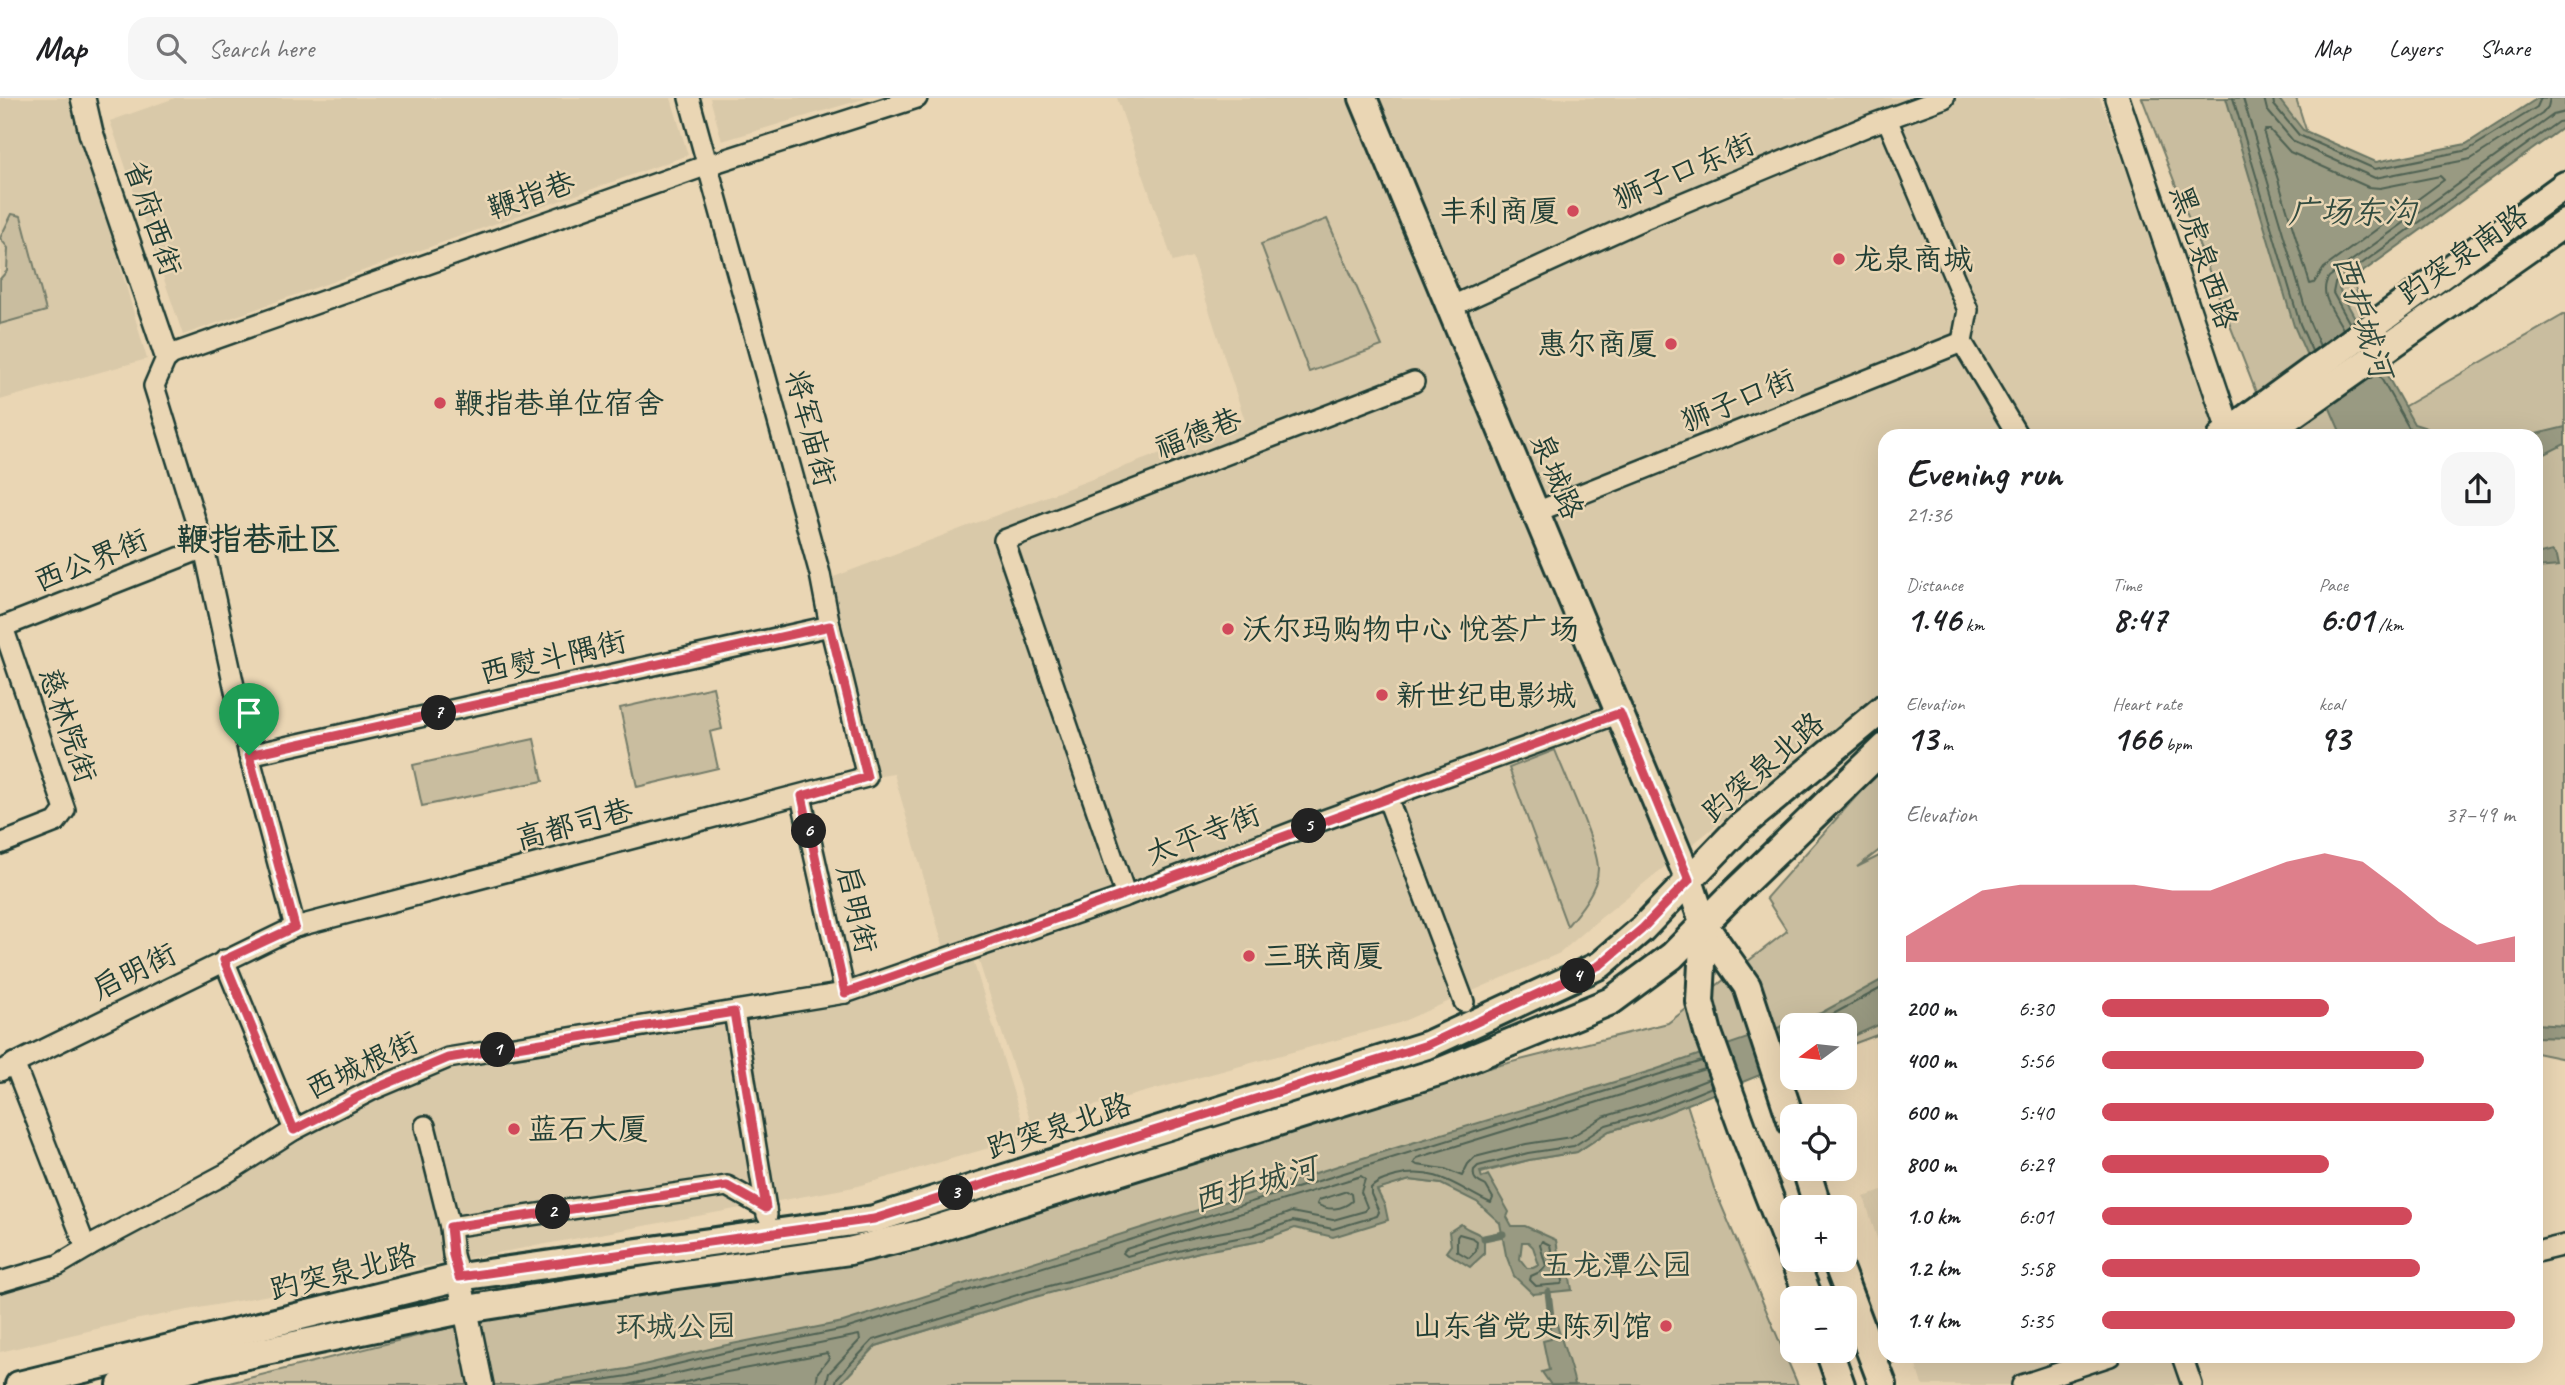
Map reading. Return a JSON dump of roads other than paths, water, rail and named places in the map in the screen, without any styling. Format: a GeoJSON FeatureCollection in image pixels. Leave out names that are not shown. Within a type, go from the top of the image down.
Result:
{"type":"FeatureCollection","features":[{"type":"Feature","properties":{"kind":"main road","name":"泉城路"},"geometry":{"type":"LineString","coordinates":[[1363,98],[1689,880],[1704,925]]}},
{"type":"Feature","properties":{"kind":"main road","name":"趵突泉南路"},"geometry":{"type":"LineString","coordinates":[[2262,426],[2378,339],[2565,185]]}},
{"type":"Feature","properties":{"kind":"main road","name":"趵突泉南路"},"geometry":{"type":"LineString","coordinates":[[2378,339],[2565,223]]}},
{"type":"Feature","properties":{"kind":"main road","name":"趵突泉北路"},"geometry":{"type":"LineString","coordinates":[[19,1385],[459,1277],[767,1221],[874,1219],[1427,1045],[1600,965],[1642,929],[1740,827],[1878,713]]}},
{"type":"Feature","properties":{"kind":"main road","name":"趵突泉北路"},"geometry":{"type":"LineString","coordinates":[[121,1385],[213,1362],[468,1318],[677,1275],[849,1251],[920,1234],[1441,1071],[1611,1001],[1672,956],[1878,754]]}},
{"type":"Feature","properties":{"kind":"main road"},"geometry":{"type":"LineString","coordinates":[[1704,925],[1747,986],[1786,1104]]}},
{"type":"Feature","properties":{"kind":"main road"},"geometry":{"type":"LineString","coordinates":[[1704,925],[1700,1002],[1742,1127],[1780,1224]]}},
{"type":"Feature","properties":{"kind":"main road"},"geometry":{"type":"LineString","coordinates":[[1841,1272],[1883,1385]]}},
{"type":"Feature","properties":{"kind":"main road"},"geometry":{"type":"LineString","coordinates":[[1833,1363],[1841,1385]]}},
{"type":"Feature","properties":{"kind":"street","name":"省府西街"},"geometry":{"type":"LineString","coordinates":[[83,98],[91,133],[167,356]]}},
{"type":"Feature","properties":{"kind":"street","name":"将军庙街"},"geometry":{"type":"LineString","coordinates":[[689,98],[817,561],[867,777]]}},
{"type":"Feature","properties":{"kind":"street","name":"鞭指巷"},"geometry":{"type":"LineString","coordinates":[[167,356],[708,165],[918,98]]}},
{"type":"Feature","properties":{"kind":"street","name":"狮子口东街"},"geometry":{"type":"LineString","coordinates":[[1450,307],[1644,219],[1944,98]]}},
{"type":"Feature","properties":{"kind":"street","name":"黑虎泉西路"},"geometry":{"type":"LineString","coordinates":[[2117,98],[2226,429]]}},
{"type":"Feature","properties":{"kind":"street"},"geometry":{"type":"LineString","coordinates":[[1887,119],[1968,310],[1962,342],[2014,429]]}},
{"type":"Feature","properties":{"kind":"street","name":"狮子口街"},"geometry":{"type":"LineString","coordinates":[[1536,513],[1962,342]]}},
{"type":"Feature","properties":{"kind":"street"},"geometry":{"type":"LineString","coordinates":[[167,356],[155,386],[204,548],[249,755],[295,927]]}},
{"type":"Feature","properties":{"kind":"street","name":"福德巷"},"geometry":{"type":"LineString","coordinates":[[1126,896],[1004,540],[1414,383]]}},
{"type":"Feature","properties":{"kind":"street","name":"西公界街"},"geometry":{"type":"LineString","coordinates":[[2,627],[204,548]]}},
{"type":"Feature","properties":{"kind":"street","name":"西熨斗隅街"},"geometry":{"type":"LineString","coordinates":[[249,755],[830,626]]}},
{"type":"Feature","properties":{"kind":"street","name":"慈林院街"},"geometry":{"type":"LineString","coordinates":[[0,844],[56,822],[65,810],[2,627]]}},
{"type":"Feature","properties":{"kind":"street","name":"太平寺街"},"geometry":{"type":"LineString","coordinates":[[845,993],[1126,896],[1387,797],[1620,713]]}},
{"type":"Feature","properties":{"kind":"street","name":"高都司巷"},"geometry":{"type":"LineString","coordinates":[[295,927],[867,777]]}},
{"type":"Feature","properties":{"kind":"street","name":"启明街"},"geometry":{"type":"LineString","coordinates":[[802,796],[845,993]]}},
{"type":"Feature","properties":{"kind":"street"},"geometry":{"type":"LineString","coordinates":[[1387,797],[1464,1002]]}},
{"type":"Feature","properties":{"kind":"street","name":"启明街"},"geometry":{"type":"LineString","coordinates":[[5,1063],[295,927]]}},
{"type":"Feature","properties":{"kind":"street"},"geometry":{"type":"LineString","coordinates":[[224,960],[294,1130]]}},
{"type":"Feature","properties":{"kind":"street","name":"西城根街"},"geometry":{"type":"LineString","coordinates":[[0,1282],[58,1265],[225,1174],[294,1130],[372,1090],[448,1058],[845,993]]}},
{"type":"Feature","properties":{"kind":"street"},"geometry":{"type":"LineString","coordinates":[[734,1012],[767,1221]]}},
{"type":"Feature","properties":{"kind":"street"},"geometry":{"type":"LineString","coordinates":[[5,1063],[86,1248],[90,1246]]}},
{"type":"Feature","properties":{"kind":"street"},"geometry":{"type":"LineString","coordinates":[[425,1126],[450,1227],[453,1255],[481,1385]]}},
{"type":"Feature","properties":{"kind":"street"},"geometry":{"type":"LineString","coordinates":[[450,1227],[727,1186],[767,1221]]}},
{"type":"Feature","properties":{"kind":"street"},"geometry":{"type":"LineString","coordinates":[[2543,1250],[2565,1245]]}},
{"type":"Feature","properties":{"kind":"street"},"geometry":{"type":"LineString","coordinates":[[2022,1385],[2089,1363]]}},
{"type":"Feature","properties":{"kind":"street"},"geometry":{"type":"LineString","coordinates":[[2184,1363],[2192,1385]]}},
{"type":"Feature","properties":{"kind":"water","name":"广场东沟"},"geometry":{"type":"Polygon","coordinates":[[[2226,98],[2278,98],[2303,130],[2376,162],[2466,144],[2538,98],[2565,98],[2565,126],[2339,289],[2414,424],[2427,429],[2339,429],[2294,326],[2226,98]]]}},
{"type":"Feature","properties":{"kind":"water"},"geometry":{"type":"Polygon","coordinates":[[[2565,427],[2565,444],[2543,454],[2543,432],[2565,427]]]}},
{"type":"Feature","properties":{"kind":"water"},"geometry":{"type":"Polygon","coordinates":[[[2552,551],[2557,556],[2559,566],[2543,567],[2543,553],[2552,551]]]}},
{"type":"Feature","properties":{"kind":"water"},"geometry":{"type":"Polygon","coordinates":[[[1878,982],[1878,1025],[1857,1035],[1857,1013],[1821,1013],[1878,982]]]}},
{"type":"Feature","properties":{"kind":"water"},"geometry":{"type":"Polygon","coordinates":[[[2543,1024],[2565,1026],[2565,1038],[2543,1037],[2543,1024]]]}},
{"type":"Feature","properties":{"kind":"water"},"geometry":{"type":"Polygon","coordinates":[[[1780,1027],[1780,1067],[1651,1119],[1609,1131],[1577,1152],[1480,1172],[1482,1178],[1488,1175],[1509,1212],[1507,1217],[1512,1226],[1525,1226],[1556,1240],[1560,1263],[1568,1266],[1572,1290],[1533,1294],[1514,1276],[1506,1255],[1500,1223],[1477,1202],[1441,1184],[1410,1180],[1377,1190],[1388,1220],[1333,1237],[1295,1228],[1256,1242],[1199,1252],[1028,1299],[876,1346],[839,1385],[524,1385],[627,1369],[722,1346],[843,1322],[1382,1152],[1654,1070],[1780,1027]],[[1522,1242],[1520,1259],[1527,1268],[1539,1265],[1533,1247],[1528,1242],[1522,1242]]]}},
{"type":"Feature","properties":{"kind":"water"},"geometry":{"type":"Polygon","coordinates":[[[1461,1224],[1484,1238],[1484,1254],[1470,1267],[1446,1252],[1451,1245],[1449,1232],[1461,1224]]]}},
{"type":"Feature","properties":{"kind":"water"},"geometry":{"type":"Polygon","coordinates":[[[1555,1316],[1575,1385],[1551,1385],[1542,1372],[1549,1370],[1543,1341],[1551,1339],[1549,1317],[1555,1316]]]}},
{"type":"Feature","properties":{"kind":"waterway"},"geometry":{"type":"LineString","coordinates":[[1484,1238],[1503,1234]]}},
{"type":"Feature","properties":{"kind":"waterway"},"geometry":{"type":"LineString","coordinates":[[1548,1292],[1551,1317]]}},
{"type":"Feature","properties":{"kind":"place","name":"丰利商厦"},"geometry":{"type":"Point","coordinates":[1573,211]}},
{"type":"Feature","properties":{"kind":"place","name":"龙泉商城"},"geometry":{"type":"Point","coordinates":[1839,259]}},
{"type":"Feature","properties":{"kind":"place","name":"惠尔商厦"},"geometry":{"type":"Point","coordinates":[1671,344]}},
{"type":"Feature","properties":{"kind":"place","name":"鞭指巷单位宿舍"},"geometry":{"type":"Point","coordinates":[440,403]}},
{"type":"Feature","properties":{"kind":"place","name":"沃尔玛购物中心 悦荟广场"},"geometry":{"type":"Point","coordinates":[1228,629]}},
{"type":"Feature","properties":{"kind":"place","name":"新世纪电影城"},"geometry":{"type":"Point","coordinates":[1382,695]}},
{"type":"Feature","properties":{"kind":"place","name":"三联商厦"},"geometry":{"type":"Point","coordinates":[1249,956]}},
{"type":"Feature","properties":{"kind":"place","name":"蓝石大厦"},"geometry":{"type":"Point","coordinates":[514,1129]}},
{"type":"Feature","properties":{"kind":"place","name":"山东省党史陈列馆"},"geometry":{"type":"Point","coordinates":[1666,1326]}},
{"type":"Feature","properties":{"kind":"district","name":"鞭指巷社区"},"geometry":{"type":"Point","coordinates":[259,539]}},
{"type":"Feature","properties":{"kind":"water label","name":"西护城河"},"geometry":{"type":"Point","coordinates":[2363,316]}},
{"type":"Feature","properties":{"kind":"water label","name":"西护城河"},"geometry":{"type":"Point","coordinates":[1255,1184]}},
{"type":"Feature","properties":{"kind":"park label","name":"五龙潭公园"},"geometry":{"type":"Point","coordinates":[1617,1265]}},
{"type":"Feature","properties":{"kind":"park label","name":"环城公园"},"geometry":{"type":"Point","coordinates":[676,1326]}}]}
